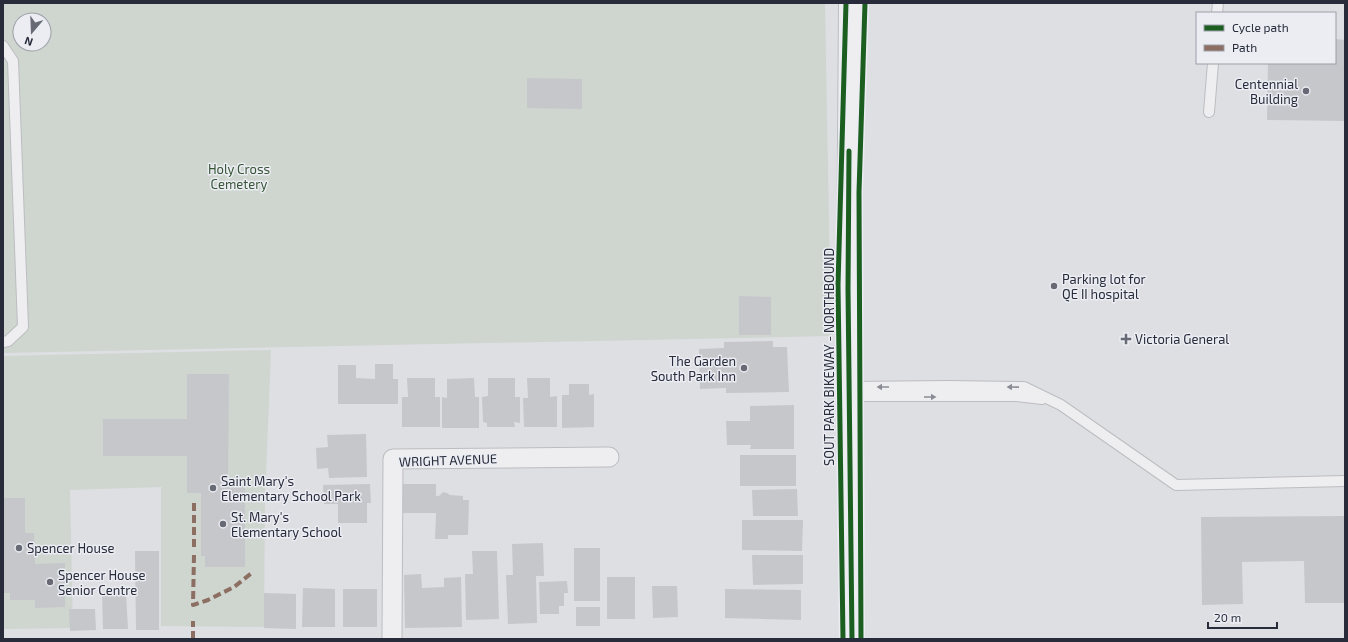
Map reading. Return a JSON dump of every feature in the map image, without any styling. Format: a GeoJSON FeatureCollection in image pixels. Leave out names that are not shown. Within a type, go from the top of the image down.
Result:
{"type":"FeatureCollection","features":[{"type":"Feature","properties":{"kind":"street"},"geometry":{"type":"LineString","coordinates":[[850,3],[848,289],[852,639]]}},
{"type":"Feature","properties":{"kind":"street","name":"WRIGHT AVENUE"},"geometry":{"type":"LineString","coordinates":[[392,639],[393,460],[609,457]]}},
{"type":"Feature","properties":{"kind":"lane"},"geometry":{"type":"LineString","coordinates":[[3,46],[13,61],[22,327],[8,341],[3,342]]}},
{"type":"Feature","properties":{"kind":"lane"},"geometry":{"type":"LineString","coordinates":[[1209,112],[1213,64]]}},
{"type":"Feature","properties":{"kind":"lane"},"geometry":{"type":"LineString","coordinates":[[849,392],[948,386],[1024,387],[1061,405],[1176,485],[1345,481]]}},
{"type":"Feature","properties":{"kind":"green space","name":"Holy Cross Cemetery"},"geometry":{"type":"Polygon","coordinates":[[[3,3],[825,3],[831,336],[3,353],[3,3]]]}},
{"type":"Feature","properties":{"kind":"green space","name":"Saint Mary's Elementary School Park"},"geometry":{"type":"Polygon","coordinates":[[[271,350],[265,499],[264,627],[161,626],[161,487],[70,490],[73,628],[3,629],[3,356],[271,350]]]}},
{"type":"Feature","properties":{"kind":"building","name":"Centennial Building"},"geometry":{"type":"Polygon","coordinates":[[[1336,39],[1345,40],[1345,121],[1267,120],[1268,64],[1336,64],[1336,39]]]}},
{"type":"Feature","properties":{"kind":"building"},"geometry":{"type":"Polygon","coordinates":[[[527,78],[582,79],[582,109],[527,108],[527,78]]]}},
{"type":"Feature","properties":{"kind":"building"},"geometry":{"type":"Polygon","coordinates":[[[739,296],[771,297],[771,335],[739,335],[739,296]]]}},
{"type":"Feature","properties":{"kind":"building","name":"The Garden South Park Inn"},"geometry":{"type":"Polygon","coordinates":[[[773,341],[773,347],[787,347],[789,392],[726,393],[726,388],[700,389],[699,349],[724,348],[724,342],[773,341]]]}},
{"type":"Feature","properties":{"kind":"building"},"geometry":{"type":"Polygon","coordinates":[[[375,364],[393,364],[393,379],[398,379],[398,404],[338,404],[338,365],[356,365],[356,378],[375,379],[375,364]]]}},
{"type":"Feature","properties":{"kind":"building"},"geometry":{"type":"Polygon","coordinates":[[[187,374],[229,374],[228,475],[224,475],[224,485],[245,485],[245,567],[205,567],[205,556],[201,556],[201,493],[187,493],[187,456],[103,456],[103,419],[187,419],[187,374]]]}},
{"type":"Feature","properties":{"kind":"building"},"geometry":{"type":"Polygon","coordinates":[[[407,378],[435,378],[435,397],[440,397],[440,427],[402,427],[402,397],[408,397],[407,378]]]}},
{"type":"Feature","properties":{"kind":"building"},"geometry":{"type":"Polygon","coordinates":[[[474,378],[475,397],[479,397],[479,428],[442,428],[442,397],[447,398],[447,379],[474,378]]]}},
{"type":"Feature","properties":{"kind":"building"},"geometry":{"type":"Polygon","coordinates":[[[488,378],[515,378],[515,397],[520,397],[520,423],[514,422],[515,427],[487,427],[487,423],[483,422],[482,397],[488,396],[488,378]]]}},
{"type":"Feature","properties":{"kind":"building"},"geometry":{"type":"Polygon","coordinates":[[[527,378],[550,378],[550,397],[557,396],[557,427],[524,427],[523,398],[528,398],[527,378]]]}},
{"type":"Feature","properties":{"kind":"building"},"geometry":{"type":"Polygon","coordinates":[[[569,384],[589,384],[589,395],[594,394],[594,427],[562,428],[562,395],[569,395],[569,384]]]}},
{"type":"Feature","properties":{"kind":"building"},"geometry":{"type":"Polygon","coordinates":[[[794,405],[794,449],[750,449],[751,445],[727,445],[726,421],[750,421],[750,406],[794,405]]]}},
{"type":"Feature","properties":{"kind":"building"},"geometry":{"type":"Polygon","coordinates":[[[366,434],[367,477],[329,478],[328,468],[317,469],[316,448],[328,447],[327,435],[366,434]]]}},
{"type":"Feature","properties":{"kind":"building"},"geometry":{"type":"Polygon","coordinates":[[[740,455],[796,455],[796,486],[740,486],[740,455]]]}},
{"type":"Feature","properties":{"kind":"building"},"geometry":{"type":"Polygon","coordinates":[[[370,484],[371,503],[367,503],[367,523],[338,523],[338,504],[324,504],[323,485],[370,484]]]}},
{"type":"Feature","properties":{"kind":"building"},"geometry":{"type":"Polygon","coordinates":[[[402,484],[436,484],[436,496],[439,496],[443,492],[450,495],[463,496],[463,500],[469,500],[468,535],[448,535],[448,539],[435,539],[436,513],[402,513],[402,484]]]}},
{"type":"Feature","properties":{"kind":"building"},"geometry":{"type":"Polygon","coordinates":[[[797,489],[798,516],[753,516],[752,490],[797,489]]]}},
{"type":"Feature","properties":{"kind":"building","name":"Spencer House"},"geometry":{"type":"Polygon","coordinates":[[[3,498],[25,498],[25,533],[34,533],[35,564],[65,563],[65,607],[35,608],[35,600],[10,600],[10,593],[3,593],[3,498]]]}},
{"type":"Feature","properties":{"kind":"building"},"geometry":{"type":"Polygon","coordinates":[[[1345,516],[1345,603],[1305,603],[1304,561],[1242,562],[1243,604],[1202,605],[1201,517],[1345,516]]]}},
{"type":"Feature","properties":{"kind":"building"},"geometry":{"type":"Polygon","coordinates":[[[742,520],[803,520],[802,551],[742,550],[742,520]]]}},
{"type":"Feature","properties":{"kind":"building"},"geometry":{"type":"Polygon","coordinates":[[[543,543],[544,576],[536,576],[537,623],[508,624],[506,575],[513,575],[512,544],[543,543]]]}},
{"type":"Feature","properties":{"kind":"building"},"geometry":{"type":"Polygon","coordinates":[[[574,548],[600,548],[600,601],[574,601],[574,548]]]}},
{"type":"Feature","properties":{"kind":"building"},"geometry":{"type":"Polygon","coordinates":[[[135,551],[159,551],[159,630],[136,630],[135,551]]]}},
{"type":"Feature","properties":{"kind":"building"},"geometry":{"type":"Polygon","coordinates":[[[472,551],[497,551],[499,619],[466,620],[465,574],[473,574],[472,551]]]}},
{"type":"Feature","properties":{"kind":"building"},"geometry":{"type":"Polygon","coordinates":[[[752,555],[803,555],[803,584],[753,585],[752,555]]]}},
{"type":"Feature","properties":{"kind":"building"},"geometry":{"type":"Polygon","coordinates":[[[421,574],[422,588],[444,587],[444,578],[461,577],[462,627],[405,628],[404,575],[421,574]]]}},
{"type":"Feature","properties":{"kind":"building"},"geometry":{"type":"Polygon","coordinates":[[[607,577],[635,577],[635,619],[607,619],[607,577]]]}},
{"type":"Feature","properties":{"kind":"building"},"geometry":{"type":"Polygon","coordinates":[[[567,581],[568,593],[564,593],[564,606],[559,606],[559,614],[540,614],[539,582],[567,581]]]}},
{"type":"Feature","properties":{"kind":"building"},"geometry":{"type":"Polygon","coordinates":[[[652,586],[677,586],[678,617],[653,618],[652,586]]]}},
{"type":"Feature","properties":{"kind":"building"},"geometry":{"type":"Polygon","coordinates":[[[303,588],[335,589],[335,627],[302,627],[303,588]]]}},
{"type":"Feature","properties":{"kind":"building"},"geometry":{"type":"Polygon","coordinates":[[[343,589],[377,589],[377,627],[343,627],[343,589]]]}},
{"type":"Feature","properties":{"kind":"building"},"geometry":{"type":"Polygon","coordinates":[[[725,589],[801,590],[801,620],[725,618],[725,589]]]}},
{"type":"Feature","properties":{"kind":"building"},"geometry":{"type":"Polygon","coordinates":[[[126,593],[128,629],[103,629],[102,594],[126,593]]]}},
{"type":"Feature","properties":{"kind":"building"},"geometry":{"type":"Polygon","coordinates":[[[264,593],[296,594],[296,629],[264,628],[264,593]]]}},
{"type":"Feature","properties":{"kind":"building"},"geometry":{"type":"Polygon","coordinates":[[[576,607],[600,607],[600,626],[576,626],[576,607]]]}},
{"type":"Feature","properties":{"kind":"building"},"geometry":{"type":"Polygon","coordinates":[[[69,609],[95,609],[96,630],[70,631],[69,609]]]}},
{"type":"Feature","properties":{"kind":"marked path"},"geometry":{"type":"LineString","coordinates":[[194,503],[194,547]]}},
{"type":"Feature","properties":{"kind":"marked path"},"geometry":{"type":"LineString","coordinates":[[194,555],[193,605],[208,600],[234,587],[253,572]]}},
{"type":"Feature","properties":{"kind":"marked path"},"geometry":{"type":"LineString","coordinates":[[193,621],[193,639]]}},
{"type":"Feature","properties":{"kind":"cycle path","name":"SOUT PARK BIKEWAY - NORTHBOUND"},"geometry":{"type":"LineString","coordinates":[[843,639],[838,285],[846,3]]}},
{"type":"Feature","properties":{"kind":"cycle path"},"geometry":{"type":"LineString","coordinates":[[861,639],[859,192],[865,3]]}},
{"type":"Feature","properties":{"kind":"cycle path"},"geometry":{"type":"LineString","coordinates":[[849,151],[848,289],[852,639]]}},
{"type":"Feature","properties":{"kind":"place","name":"Centennial Building"},"geometry":{"type":"Point","coordinates":[1306,91]}},
{"type":"Feature","properties":{"kind":"place","name":"Parking lot for QE II hospital"},"geometry":{"type":"Point","coordinates":[1054,286]}},
{"type":"Feature","properties":{"kind":"place","name":"Victoria General"},"geometry":{"type":"Point","coordinates":[1126,339]}},
{"type":"Feature","properties":{"kind":"place","name":"The Garden South Park Inn"},"geometry":{"type":"Point","coordinates":[744,368]}},
{"type":"Feature","properties":{"kind":"place","name":"Saint Mary's Elementary School Park"},"geometry":{"type":"Point","coordinates":[213,488]}},
{"type":"Feature","properties":{"kind":"place","name":"St. Mary's Elementary School"},"geometry":{"type":"Point","coordinates":[223,524]}},
{"type":"Feature","properties":{"kind":"place","name":"Spencer House"},"geometry":{"type":"Point","coordinates":[19,548]}},
{"type":"Feature","properties":{"kind":"place","name":"Spencer House Senior Centre"},"geometry":{"type":"Point","coordinates":[50,582]}}]}
